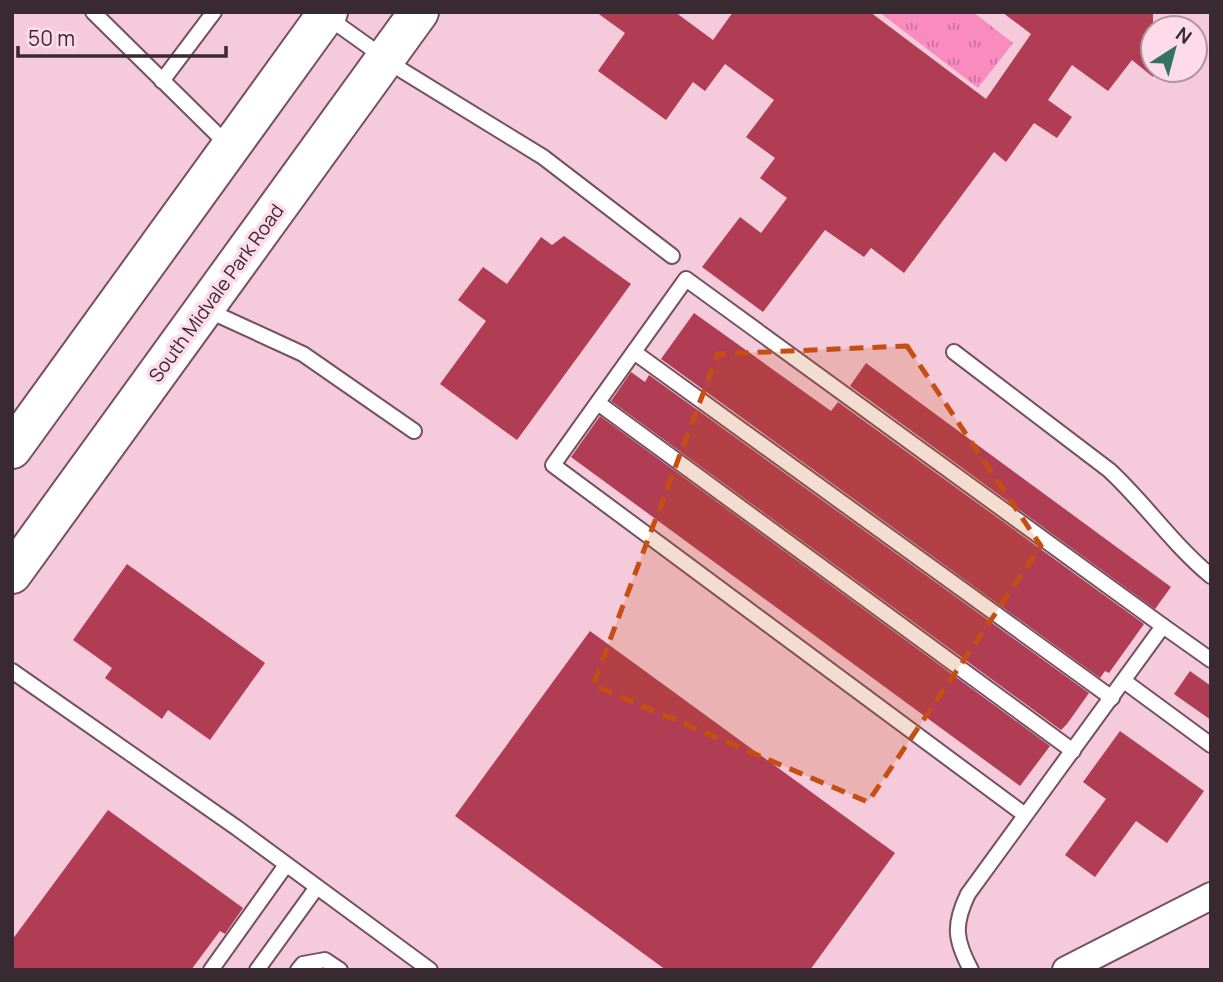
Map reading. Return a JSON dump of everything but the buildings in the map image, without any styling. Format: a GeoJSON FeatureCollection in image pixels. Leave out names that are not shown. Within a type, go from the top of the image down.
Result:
{"type":"FeatureCollection","features":[{"type":"Feature","properties":{"kind":"main road","name":"South Midvale Park Road"},"geometry":{"type":"LineString","coordinates":[[12,573],[419,12]]}},
{"type":"Feature","properties":{"kind":"main road"},"geometry":{"type":"LineString","coordinates":[[14,442],[326,14]]}},
{"type":"Feature","properties":{"kind":"street"},"geometry":{"type":"LineString","coordinates":[[1066,970],[1209,900]]}},
{"type":"Feature","properties":{"kind":"lane"},"geometry":{"type":"LineString","coordinates":[[93,12],[230,148]]}},
{"type":"Feature","properties":{"kind":"lane"},"geometry":{"type":"LineString","coordinates":[[162,81],[214,12]]}},
{"type":"Feature","properties":{"kind":"lane"},"geometry":{"type":"LineString","coordinates":[[326,14],[386,58],[543,157],[672,256]]}},
{"type":"Feature","properties":{"kind":"lane"},"geometry":{"type":"LineString","coordinates":[[1025,815],[553,465],[686,279],[1211,660]]}},
{"type":"Feature","properties":{"kind":"lane"},"geometry":{"type":"LineString","coordinates":[[204,308],[303,354],[414,431]]}},
{"type":"Feature","properties":{"kind":"lane"},"geometry":{"type":"LineString","coordinates":[[634,352],[1112,698]]}},
{"type":"Feature","properties":{"kind":"lane"},"geometry":{"type":"LineString","coordinates":[[954,352],[1109,470],[1131,490],[1160,526],[1210,573]]}},
{"type":"Feature","properties":{"kind":"lane"},"geometry":{"type":"LineString","coordinates":[[598,403],[1073,751]]}},
{"type":"Feature","properties":{"kind":"lane"},"geometry":{"type":"LineString","coordinates":[[971,970],[957,938],[959,913],[968,894],[1163,626]]}},
{"type":"Feature","properties":{"kind":"lane"},"geometry":{"type":"LineString","coordinates":[[12,671],[286,864],[430,970]]}},
{"type":"Feature","properties":{"kind":"lane"},"geometry":{"type":"LineString","coordinates":[[1124,681],[1211,745]]}},
{"type":"Feature","properties":{"kind":"lane"},"geometry":{"type":"LineString","coordinates":[[211,970],[286,864]]}},
{"type":"Feature","properties":{"kind":"lane"},"geometry":{"type":"LineString","coordinates":[[257,970],[317,887]]}},
{"type":"Feature","properties":{"kind":"lane"},"geometry":{"type":"LineString","coordinates":[[298,970],[303,964],[325,960],[340,970]]}},
{"type":"Feature","properties":{"kind":"highlighted area"},"geometry":{"type":"Polygon","coordinates":[[[907,346],[1041,546],[868,802],[593,685],[718,354],[907,346]]]}},
{"type":"Feature","properties":{"kind":"green space"},"geometry":{"type":"Polygon","coordinates":[[[879,12],[973,12],[1013,43],[978,88],[879,12]]]}}]}
